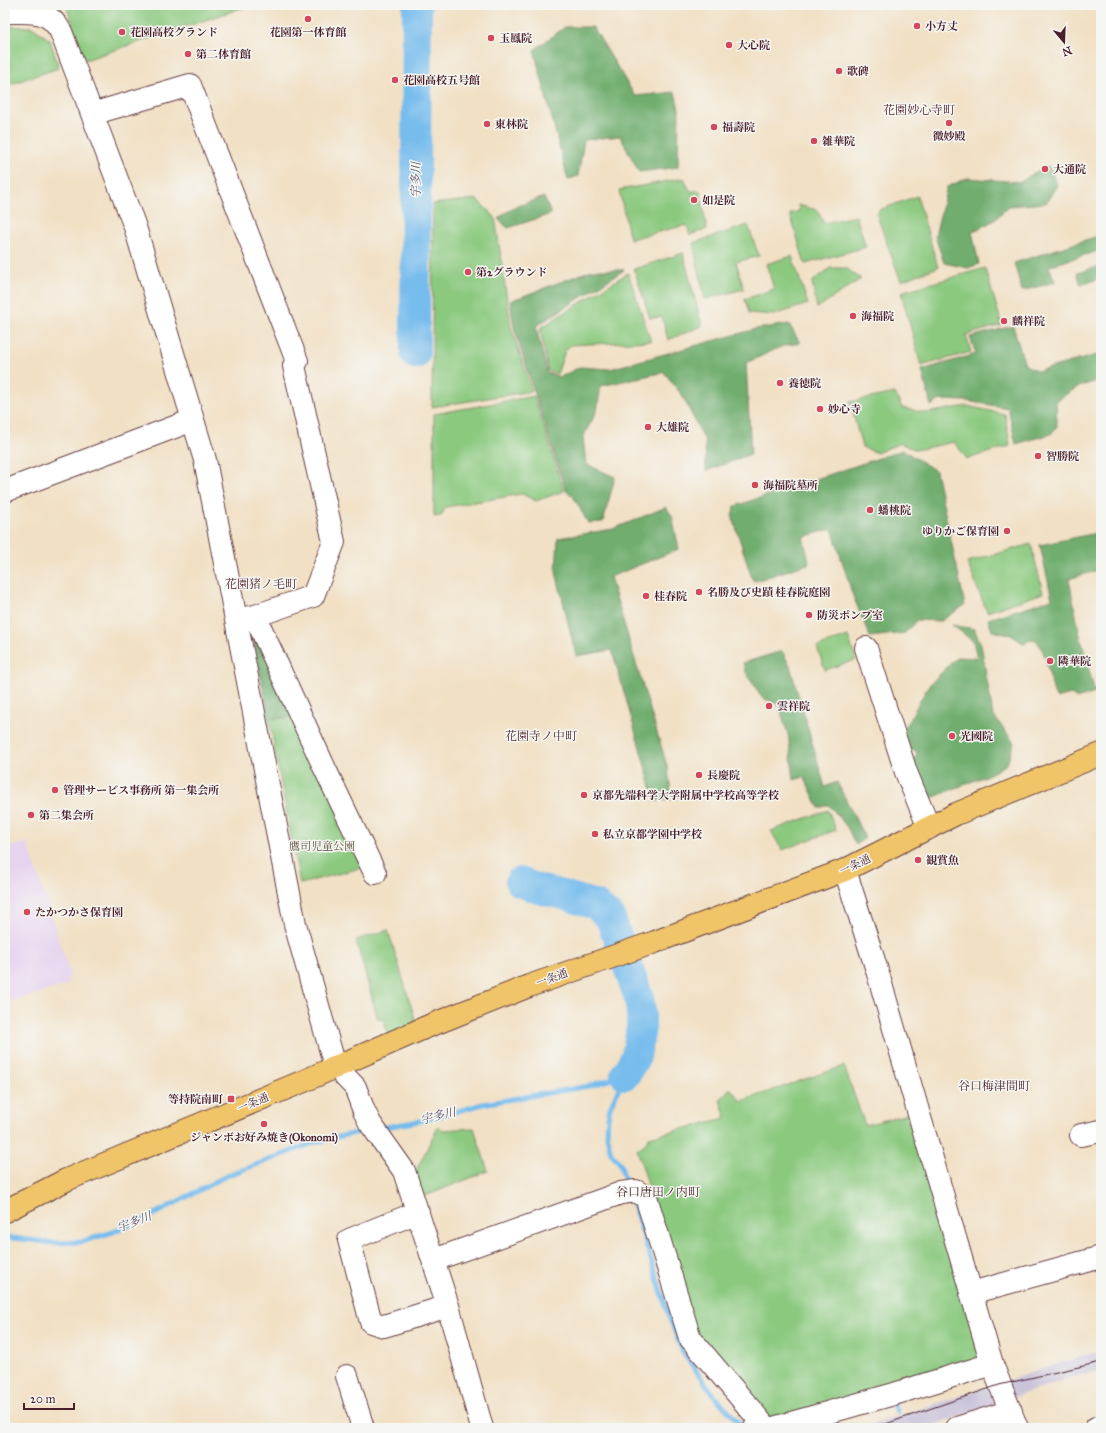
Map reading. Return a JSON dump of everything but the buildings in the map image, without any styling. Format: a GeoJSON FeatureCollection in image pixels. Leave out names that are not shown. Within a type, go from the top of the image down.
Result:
{"type":"FeatureCollection","features":[{"type":"Feature","properties":{"kind":"main road","name":"一条通"},"geometry":{"type":"LineString","coordinates":[[5,1211],[66,1180],[304,1081],[424,1028],[529,986],[698,926],[845,870],[956,814],[1101,754]]}},
{"type":"Feature","properties":{"kind":"street"},"geometry":{"type":"LineString","coordinates":[[5,12],[41,14],[52,19],[57,25],[135,227],[193,420],[246,618],[295,924],[335,1066],[355,1087],[364,1111],[404,1171],[448,1306],[482,1428]]}},
{"type":"Feature","properties":{"kind":"street"},"geometry":{"type":"LineString","coordinates":[[92,114],[190,85],[297,361],[294,366],[334,542],[313,596],[246,618]]}},
{"type":"Feature","properties":{"kind":"street"},"geometry":{"type":"LineString","coordinates":[[5,490],[193,420]]}},
{"type":"Feature","properties":{"kind":"street"},"geometry":{"type":"LineString","coordinates":[[246,618],[326,771],[375,873]]}},
{"type":"Feature","properties":{"kind":"street"},"geometry":{"type":"LineString","coordinates":[[866,648],[906,772],[930,828]]}},
{"type":"Feature","properties":{"kind":"street"},"geometry":{"type":"LineString","coordinates":[[845,870],[876,967],[992,1364],[999,1385],[1014,1419],[957,1428]]}},
{"type":"Feature","properties":{"kind":"street"},"geometry":{"type":"LineString","coordinates":[[434,1260],[629,1192],[646,1197],[690,1338],[765,1427],[894,1394],[992,1364]]}},
{"type":"Feature","properties":{"kind":"street"},"geometry":{"type":"LineString","coordinates":[[418,1212],[349,1240],[371,1322],[384,1326],[448,1306]]}},
{"type":"Feature","properties":{"kind":"street"},"geometry":{"type":"LineString","coordinates":[[971,1293],[1101,1257]]}},
{"type":"Feature","properties":{"kind":"street"},"geometry":{"type":"LineString","coordinates":[[347,1376],[363,1428]]}},
{"type":"Feature","properties":{"kind":"street"},"geometry":{"type":"LineString","coordinates":[[1096,1428],[1101,1426]]}},
{"type":"Feature","properties":{"kind":"shaded area","name":"たかつかさ保育園"},"geometry":{"type":"Polygon","coordinates":[[[27,842],[70,974],[67,985],[5,1003],[5,849],[27,842]]]}},
{"type":"Feature","properties":{"kind":"shaded area"},"geometry":{"type":"Polygon","coordinates":[[[1101,1350],[1101,1370],[1069,1378],[925,1428],[861,1428],[1101,1350]]]}},
{"type":"Feature","properties":{"kind":"green space","name":"花園高校グランド"},"geometry":{"type":"Polygon","coordinates":[[[66,5],[251,5],[85,60],[66,5]]]}},
{"type":"Feature","properties":{"kind":"green space"},"geometry":{"type":"Polygon","coordinates":[[[5,26],[32,27],[50,40],[59,68],[5,86],[5,26]]]}},
{"type":"Feature","properties":{"kind":"green space"},"geometry":{"type":"Polygon","coordinates":[[[565,27],[593,27],[635,96],[675,92],[679,109],[678,167],[639,172],[620,136],[584,140],[578,176],[568,180],[534,50],[565,27]]]}},
{"type":"Feature","properties":{"kind":"green space"},"geometry":{"type":"Polygon","coordinates":[[[1049,166],[1057,185],[1046,203],[1008,206],[995,220],[972,232],[979,264],[968,268],[944,263],[935,236],[947,187],[967,178],[1021,182],[1037,171],[1049,166]]]}},
{"type":"Feature","properties":{"kind":"green space"},"geometry":{"type":"Polygon","coordinates":[[[684,178],[690,191],[700,191],[707,229],[690,235],[687,225],[630,239],[619,190],[684,178]]]}},
{"type":"Feature","properties":{"kind":"green space"},"geometry":{"type":"Polygon","coordinates":[[[917,196],[938,267],[901,281],[877,216],[879,210],[917,196]]]}},
{"type":"Feature","properties":{"kind":"green space"},"geometry":{"type":"Polygon","coordinates":[[[544,197],[551,214],[508,228],[498,219],[514,208],[544,197]]]}},
{"type":"Feature","properties":{"kind":"green space","name":"第2グラウンド"},"geometry":{"type":"Polygon","coordinates":[[[476,199],[495,217],[511,327],[532,391],[432,407],[433,204],[476,199]]]}},
{"type":"Feature","properties":{"kind":"green space"},"geometry":{"type":"Polygon","coordinates":[[[798,205],[817,210],[824,223],[856,216],[866,247],[805,264],[790,214],[799,211],[798,205]]]}},
{"type":"Feature","properties":{"kind":"green space"},"geometry":{"type":"Polygon","coordinates":[[[748,225],[759,256],[736,262],[744,289],[705,299],[693,243],[748,225]]]}},
{"type":"Feature","properties":{"kind":"green space"},"geometry":{"type":"Polygon","coordinates":[[[1101,235],[1101,250],[1049,266],[1055,282],[1022,291],[1014,263],[1101,235]]]}},
{"type":"Feature","properties":{"kind":"green space"},"geometry":{"type":"Polygon","coordinates":[[[683,253],[702,326],[668,340],[662,317],[650,318],[634,269],[683,253]]]}},
{"type":"Feature","properties":{"kind":"green space"},"geometry":{"type":"Polygon","coordinates":[[[792,256],[808,304],[774,315],[749,313],[745,299],[774,289],[766,264],[792,256]]]}},
{"type":"Feature","properties":{"kind":"green space"},"geometry":{"type":"Polygon","coordinates":[[[1101,266],[1101,278],[1081,285],[1077,273],[1101,266]]]}},
{"type":"Feature","properties":{"kind":"green space"},"geometry":{"type":"Polygon","coordinates":[[[830,268],[846,268],[861,279],[817,308],[812,282],[830,268]]]}},
{"type":"Feature","properties":{"kind":"green space"},"geometry":{"type":"Polygon","coordinates":[[[985,268],[1002,325],[966,335],[971,352],[921,366],[901,292],[985,268]]]}},
{"type":"Feature","properties":{"kind":"green space"},"geometry":{"type":"Polygon","coordinates":[[[592,270],[624,270],[536,326],[547,373],[560,377],[580,367],[610,369],[756,329],[789,324],[800,343],[783,346],[746,363],[751,454],[706,471],[705,441],[682,395],[664,372],[601,386],[597,411],[583,437],[586,464],[615,477],[603,522],[588,523],[573,496],[566,491],[514,328],[510,301],[592,270]]]}},
{"type":"Feature","properties":{"kind":"green space"},"geometry":{"type":"Polygon","coordinates":[[[628,273],[651,341],[571,345],[565,351],[557,374],[548,371],[540,328],[628,273]]]}},
{"type":"Feature","properties":{"kind":"green space"},"geometry":{"type":"Polygon","coordinates":[[[1013,326],[1025,365],[1038,371],[1101,354],[1101,379],[1076,388],[1056,401],[1057,426],[1051,434],[1016,444],[1008,408],[966,401],[940,400],[931,406],[922,370],[976,354],[970,337],[1013,326]]]}},
{"type":"Feature","properties":{"kind":"green space"},"geometry":{"type":"Polygon","coordinates":[[[895,393],[902,408],[926,413],[967,406],[1005,414],[1010,446],[967,459],[954,442],[916,450],[900,443],[877,453],[862,447],[850,402],[895,393]]]}},
{"type":"Feature","properties":{"kind":"green space"},"geometry":{"type":"Polygon","coordinates":[[[534,396],[564,491],[536,501],[522,494],[446,507],[441,516],[434,517],[434,414],[534,396]]]}},
{"type":"Feature","properties":{"kind":"green space","name":"蟠桃院"},"geometry":{"type":"Polygon","coordinates":[[[903,450],[936,471],[965,605],[941,621],[917,620],[905,633],[870,637],[853,596],[832,529],[803,537],[809,561],[808,564],[755,581],[752,579],[732,515],[735,506],[903,450]]]}},
{"type":"Feature","properties":{"kind":"green space"},"geometry":{"type":"Polygon","coordinates":[[[666,507],[672,516],[679,549],[610,577],[668,769],[672,799],[655,801],[612,650],[576,656],[556,572],[558,538],[613,529],[666,507]]]}},
{"type":"Feature","properties":{"kind":"green space"},"geometry":{"type":"Polygon","coordinates":[[[1101,532],[1101,569],[1069,579],[1079,631],[1095,693],[1076,699],[1071,694],[1056,698],[1046,659],[1043,651],[1035,639],[1023,643],[1011,635],[992,631],[988,619],[1052,599],[1040,545],[1101,532]]]}},
{"type":"Feature","properties":{"kind":"green space"},"geometry":{"type":"Polygon","coordinates":[[[1031,544],[1043,593],[987,612],[967,562],[1031,544]]]}},
{"type":"Feature","properties":{"kind":"green space","name":"光國院"},"geometry":{"type":"Polygon","coordinates":[[[952,625],[974,629],[981,644],[993,715],[1014,743],[1007,764],[988,775],[924,801],[910,767],[918,752],[904,748],[900,736],[929,685],[957,657],[977,658],[973,641],[952,625]]]}},
{"type":"Feature","properties":{"kind":"green space"},"geometry":{"type":"Polygon","coordinates":[[[260,635],[296,717],[269,719],[253,637],[260,635]]]}},
{"type":"Feature","properties":{"kind":"green space"},"geometry":{"type":"Polygon","coordinates":[[[848,636],[856,660],[825,670],[817,647],[848,636]]]}},
{"type":"Feature","properties":{"kind":"green space"},"geometry":{"type":"Polygon","coordinates":[[[782,651],[790,666],[825,787],[837,782],[865,838],[856,845],[847,827],[829,805],[819,808],[804,777],[794,780],[788,734],[778,704],[762,698],[746,672],[743,663],[782,651]]]}},
{"type":"Feature","properties":{"kind":"green space","name":"鷹司児童公園"},"geometry":{"type":"Polygon","coordinates":[[[296,717],[364,867],[300,884],[269,719],[296,717]]]}},
{"type":"Feature","properties":{"kind":"green space"},"geometry":{"type":"Polygon","coordinates":[[[828,810],[836,830],[782,850],[771,831],[828,810]]]}},
{"type":"Feature","properties":{"kind":"green space"},"geometry":{"type":"Polygon","coordinates":[[[388,930],[416,1022],[388,1036],[383,1019],[378,1020],[356,940],[388,930]]]}},
{"type":"Feature","properties":{"kind":"green space"},"geometry":{"type":"Polygon","coordinates":[[[844,1066],[865,1125],[908,1114],[981,1356],[976,1365],[773,1423],[693,1331],[637,1149],[644,1145],[649,1137],[726,1118],[720,1100],[730,1088],[741,1101],[844,1066]]]}},
{"type":"Feature","properties":{"kind":"green space"},"geometry":{"type":"Polygon","coordinates":[[[438,1126],[442,1130],[474,1128],[488,1171],[420,1198],[415,1173],[438,1126]]]}},
{"type":"Feature","properties":{"kind":"waterway","name":"宇多川"},"geometry":{"type":"LineString","coordinates":[[415,354],[417,5]]}},
{"type":"Feature","properties":{"kind":"waterway","name":"宇多川"},"geometry":{"type":"LineString","coordinates":[[520,882],[538,889],[596,905],[610,917],[639,998],[641,1013],[641,1028],[636,1056],[625,1075]]}},
{"type":"Feature","properties":{"kind":"waterway"},"geometry":{"type":"LineString","coordinates":[[625,1075],[610,1107],[607,1136],[611,1153],[620,1163],[627,1188]]}},
{"type":"Feature","properties":{"kind":"waterway","name":"宇多川"},"geometry":{"type":"LineString","coordinates":[[380,1128],[425,1120],[483,1104],[589,1086],[625,1075]]}},
{"type":"Feature","properties":{"kind":"waterway","name":"宇多川"},"geometry":{"type":"LineString","coordinates":[[5,1237],[54,1243],[81,1242],[113,1232],[147,1218],[224,1177],[316,1142],[368,1130]]}},
{"type":"Feature","properties":{"kind":"waterway"},"geometry":{"type":"LineString","coordinates":[[631,1197],[670,1319],[683,1353],[717,1399],[744,1428]]}},
{"type":"Feature","properties":{"kind":"waterway"},"geometry":{"type":"LineString","coordinates":[[890,1403],[892,1402],[897,1412]]}},
{"type":"Feature","properties":{"kind":"tram line"},"geometry":{"type":"LineString","coordinates":[[874,1428],[999,1385],[1101,1362]]}},
{"type":"Feature","properties":{"kind":"place","name":"花園第一体育館"},"geometry":{"type":"Point","coordinates":[308,19]}},
{"type":"Feature","properties":{"kind":"place","name":"小方丈"},"geometry":{"type":"Point","coordinates":[917,26]}},
{"type":"Feature","properties":{"kind":"place","name":"花園高校グランド"},"geometry":{"type":"Point","coordinates":[122,32]}},
{"type":"Feature","properties":{"kind":"place","name":"玉鳳院"},"geometry":{"type":"Point","coordinates":[491,38]}},
{"type":"Feature","properties":{"kind":"place","name":"大心院"},"geometry":{"type":"Point","coordinates":[729,45]}},
{"type":"Feature","properties":{"kind":"place","name":"第二体育館"},"geometry":{"type":"Point","coordinates":[188,54]}},
{"type":"Feature","properties":{"kind":"place","name":"歌碑"},"geometry":{"type":"Point","coordinates":[839,71]}},
{"type":"Feature","properties":{"kind":"place","name":"花園高校五号館"},"geometry":{"type":"Point","coordinates":[395,80]}},
{"type":"Feature","properties":{"kind":"place","name":"微妙殿"},"geometry":{"type":"Point","coordinates":[949,123]}},
{"type":"Feature","properties":{"kind":"place","name":"東林院"},"geometry":{"type":"Point","coordinates":[487,124]}},
{"type":"Feature","properties":{"kind":"place","name":"福壽院"},"geometry":{"type":"Point","coordinates":[714,127]}},
{"type":"Feature","properties":{"kind":"place","name":"雑華院"},"geometry":{"type":"Point","coordinates":[814,141]}},
{"type":"Feature","properties":{"kind":"place","name":"大通院"},"geometry":{"type":"Point","coordinates":[1045,169]}},
{"type":"Feature","properties":{"kind":"place","name":"如是院"},"geometry":{"type":"Point","coordinates":[694,200]}},
{"type":"Feature","properties":{"kind":"place","name":"第2グラウンド"},"geometry":{"type":"Point","coordinates":[468,272]}},
{"type":"Feature","properties":{"kind":"place","name":"海福院"},"geometry":{"type":"Point","coordinates":[853,316]}},
{"type":"Feature","properties":{"kind":"place","name":"麟祥院"},"geometry":{"type":"Point","coordinates":[1004,321]}},
{"type":"Feature","properties":{"kind":"place","name":"養徳院"},"geometry":{"type":"Point","coordinates":[780,383]}},
{"type":"Feature","properties":{"kind":"place","name":"妙心寺"},"geometry":{"type":"Point","coordinates":[820,409]}},
{"type":"Feature","properties":{"kind":"place","name":"大雄院"},"geometry":{"type":"Point","coordinates":[648,427]}},
{"type":"Feature","properties":{"kind":"place","name":"智勝院"},"geometry":{"type":"Point","coordinates":[1038,456]}},
{"type":"Feature","properties":{"kind":"place","name":"海福院墓所"},"geometry":{"type":"Point","coordinates":[755,485]}},
{"type":"Feature","properties":{"kind":"place","name":"蟠桃院"},"geometry":{"type":"Point","coordinates":[870,510]}},
{"type":"Feature","properties":{"kind":"place","name":"ゆりかご保育園"},"geometry":{"type":"Point","coordinates":[1007,531]}},
{"type":"Feature","properties":{"kind":"place","name":"名勝及び史蹟 桂春院庭園"},"geometry":{"type":"Point","coordinates":[699,592]}},
{"type":"Feature","properties":{"kind":"place","name":"桂春院"},"geometry":{"type":"Point","coordinates":[646,596]}},
{"type":"Feature","properties":{"kind":"place","name":"防災ポンプ室"},"geometry":{"type":"Point","coordinates":[809,615]}},
{"type":"Feature","properties":{"kind":"place","name":"隣華院"},"geometry":{"type":"Point","coordinates":[1050,661]}},
{"type":"Feature","properties":{"kind":"place","name":"雲祥院"},"geometry":{"type":"Point","coordinates":[769,706]}},
{"type":"Feature","properties":{"kind":"place","name":"光國院"},"geometry":{"type":"Point","coordinates":[952,736]}},
{"type":"Feature","properties":{"kind":"place","name":"長慶院"},"geometry":{"type":"Point","coordinates":[699,775]}},
{"type":"Feature","properties":{"kind":"place","name":"管理サービス事務所 第一集会所"},"geometry":{"type":"Point","coordinates":[55,790]}},
{"type":"Feature","properties":{"kind":"place","name":"京都先端科学大学附属中学校高等学校"},"geometry":{"type":"Point","coordinates":[584,795]}},
{"type":"Feature","properties":{"kind":"place","name":"第二集会所"},"geometry":{"type":"Point","coordinates":[31,815]}},
{"type":"Feature","properties":{"kind":"place","name":"私立京都学園中学校"},"geometry":{"type":"Point","coordinates":[595,834]}},
{"type":"Feature","properties":{"kind":"place","name":"観賞魚"},"geometry":{"type":"Point","coordinates":[918,860]}},
{"type":"Feature","properties":{"kind":"place","name":"たかつかさ保育園"},"geometry":{"type":"Point","coordinates":[27,912]}},
{"type":"Feature","properties":{"kind":"place","name":"等持院南町"},"geometry":{"type":"Point","coordinates":[231,1099]}},
{"type":"Feature","properties":{"kind":"place","name":"ジャンボお好み焼き(Okonomi)"},"geometry":{"type":"Point","coordinates":[264,1124]}},
{"type":"Feature","properties":{"kind":"district","name":"花園妙心寺町"},"geometry":{"type":"Point","coordinates":[919,110]}},
{"type":"Feature","properties":{"kind":"district","name":"花園猪ノ毛町"},"geometry":{"type":"Point","coordinates":[261,584]}},
{"type":"Feature","properties":{"kind":"district","name":"花園寺ノ中町"},"geometry":{"type":"Point","coordinates":[541,736]}},
{"type":"Feature","properties":{"kind":"district","name":"谷口梅津間町"},"geometry":{"type":"Point","coordinates":[994,1086]}},
{"type":"Feature","properties":{"kind":"district","name":"谷口唐田ノ内町"},"geometry":{"type":"Point","coordinates":[658,1192]}}]}
